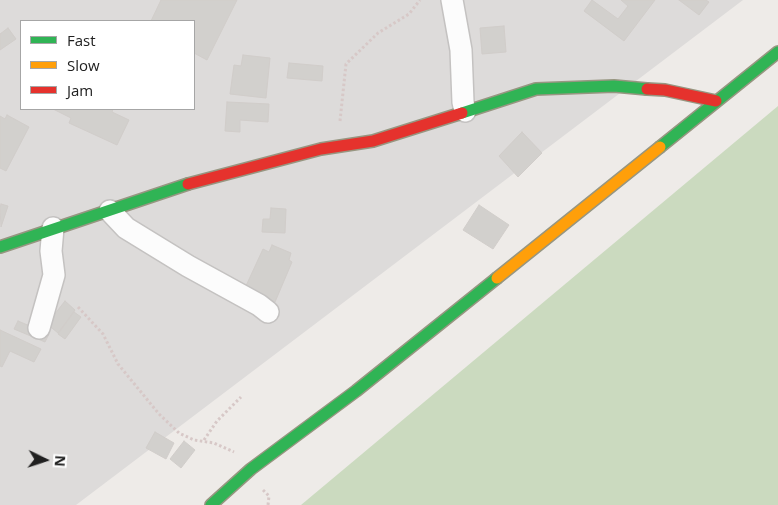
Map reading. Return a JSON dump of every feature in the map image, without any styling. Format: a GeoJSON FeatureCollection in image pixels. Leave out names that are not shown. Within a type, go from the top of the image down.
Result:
{"type":"FeatureCollection","features":[{"type":"Feature","properties":{"kind":"street"},"geometry":{"type":"LineString","coordinates":[[452,0],[462,50],[462,102],[466,111]]}},
{"type":"Feature","properties":{"kind":"street"},"geometry":{"type":"LineString","coordinates":[[210,505],[251,469],[363,385],[778,52]]}},
{"type":"Feature","properties":{"kind":"street"},"geometry":{"type":"LineString","coordinates":[[0,247],[189,184],[321,149],[373,141],[536,89],[614,86],[665,90],[716,101]]}},
{"type":"Feature","properties":{"kind":"street"},"geometry":{"type":"LineString","coordinates":[[110,211],[126,228],[268,312]]}},
{"type":"Feature","properties":{"kind":"street"},"geometry":{"type":"LineString","coordinates":[[39,328],[54,275],[51,251],[53,228]]}},
{"type":"Feature","properties":{"kind":"path"},"geometry":{"type":"LineString","coordinates":[[321,149],[338,137],[346,64],[378,33],[409,14],[420,0]]}},
{"type":"Feature","properties":{"kind":"path"},"geometry":{"type":"LineString","coordinates":[[78,307],[104,334],[118,364],[159,414],[179,433],[194,440],[204,440],[236,453],[251,469],[257,483],[268,496],[268,505]]}},
{"type":"Feature","properties":{"kind":"path"},"geometry":{"type":"LineString","coordinates":[[204,440],[217,421],[241,397]]}},
{"type":"Feature","properties":{"kind":"shaded area"},"geometry":{"type":"Polygon","coordinates":[[[0,0],[743,0],[76,505],[0,505],[0,0]]]}},
{"type":"Feature","properties":{"kind":"green space"},"geometry":{"type":"Polygon","coordinates":[[[778,106],[778,505],[301,505],[778,106]]]}},
{"type":"Feature","properties":{"kind":"building"},"geometry":{"type":"Polygon","coordinates":[[[161,0],[237,0],[207,60],[195,54],[195,20],[151,20],[161,0]]]}},
{"type":"Feature","properties":{"kind":"building"},"geometry":{"type":"Polygon","coordinates":[[[592,0],[618,19],[628,6],[621,0],[655,0],[624,41],[584,11],[592,0]]]}},
{"type":"Feature","properties":{"kind":"building"},"geometry":{"type":"Polygon","coordinates":[[[679,0],[706,0],[709,2],[699,15],[679,0]]]}},
{"type":"Feature","properties":{"kind":"building"},"geometry":{"type":"Polygon","coordinates":[[[504,26],[506,52],[482,54],[480,28],[504,26]]]}},
{"type":"Feature","properties":{"kind":"building"},"geometry":{"type":"Polygon","coordinates":[[[8,28],[16,39],[0,50],[0,34],[8,28]]]}},
{"type":"Feature","properties":{"kind":"building"},"geometry":{"type":"Polygon","coordinates":[[[243,55],[270,58],[266,98],[230,94],[234,65],[241,66],[243,55]]]}},
{"type":"Feature","properties":{"kind":"building"},"geometry":{"type":"Polygon","coordinates":[[[289,63],[323,66],[322,81],[287,78],[289,63]]]}},
{"type":"Feature","properties":{"kind":"building"},"geometry":{"type":"Polygon","coordinates":[[[227,102],[269,104],[268,122],[240,120],[240,132],[225,131],[227,102]]]}},
{"type":"Feature","properties":{"kind":"building"},"geometry":{"type":"Polygon","coordinates":[[[55,110],[113,110],[112,112],[129,120],[117,145],[69,123],[71,118],[55,110]]]}},
{"type":"Feature","properties":{"kind":"building"},"geometry":{"type":"Polygon","coordinates":[[[7,115],[29,127],[6,171],[0,168],[0,116],[5,119],[7,115]]]}},
{"type":"Feature","properties":{"kind":"building"},"geometry":{"type":"Polygon","coordinates":[[[522,132],[542,153],[518,177],[499,156],[522,132]]]}},
{"type":"Feature","properties":{"kind":"building"},"geometry":{"type":"Polygon","coordinates":[[[1,204],[8,206],[1,227],[0,208],[1,204]]]}},
{"type":"Feature","properties":{"kind":"building"},"geometry":{"type":"Polygon","coordinates":[[[479,205],[509,225],[493,249],[463,230],[479,205]]]}},
{"type":"Feature","properties":{"kind":"building"},"geometry":{"type":"Polygon","coordinates":[[[271,208],[286,209],[285,233],[262,232],[263,219],[270,219],[271,208]]]}},
{"type":"Feature","properties":{"kind":"building"},"geometry":{"type":"Polygon","coordinates":[[[272,245],[291,253],[289,260],[292,262],[275,302],[245,288],[263,249],[269,252],[272,245]]]}},
{"type":"Feature","properties":{"kind":"building"},"geometry":{"type":"Polygon","coordinates":[[[65,301],[75,310],[58,333],[47,324],[65,301]]]}},
{"type":"Feature","properties":{"kind":"building"},"geometry":{"type":"Polygon","coordinates":[[[74,312],[81,317],[65,339],[58,334],[74,312]]]}},
{"type":"Feature","properties":{"kind":"building"},"geometry":{"type":"Polygon","coordinates":[[[18,321],[49,334],[45,342],[14,329],[18,321]]]}},
{"type":"Feature","properties":{"kind":"building"},"geometry":{"type":"Polygon","coordinates":[[[0,330],[41,349],[34,362],[10,351],[2,367],[0,366],[0,330]]]}},
{"type":"Feature","properties":{"kind":"building"},"geometry":{"type":"Polygon","coordinates":[[[155,432],[174,443],[166,459],[146,448],[155,432]]]}},
{"type":"Feature","properties":{"kind":"building"},"geometry":{"type":"Polygon","coordinates":[[[184,441],[195,450],[181,468],[170,459],[184,441]]]}},
{"type":"Feature","properties":{"kind":"traffic: fast"},"geometry":{"type":"LineString","coordinates":[[660,147],[778,52]]}},
{"type":"Feature","properties":{"kind":"traffic: fast"},"geometry":{"type":"LineString","coordinates":[[462,113],[536,89],[614,86],[647,89]]}},
{"type":"Feature","properties":{"kind":"traffic: fast"},"geometry":{"type":"LineString","coordinates":[[0,247],[188,184]]}},
{"type":"Feature","properties":{"kind":"traffic: fast"},"geometry":{"type":"LineString","coordinates":[[211,505],[251,469],[356,391],[497,278]]}},
{"type":"Feature","properties":{"kind":"traffic: slow"},"geometry":{"type":"LineString","coordinates":[[497,278],[660,147]]}},
{"type":"Feature","properties":{"kind":"traffic: jam"},"geometry":{"type":"LineString","coordinates":[[647,89],[665,90],[716,101]]}},
{"type":"Feature","properties":{"kind":"traffic: jam"},"geometry":{"type":"LineString","coordinates":[[188,184],[321,149],[373,141],[462,113]]}}]}
